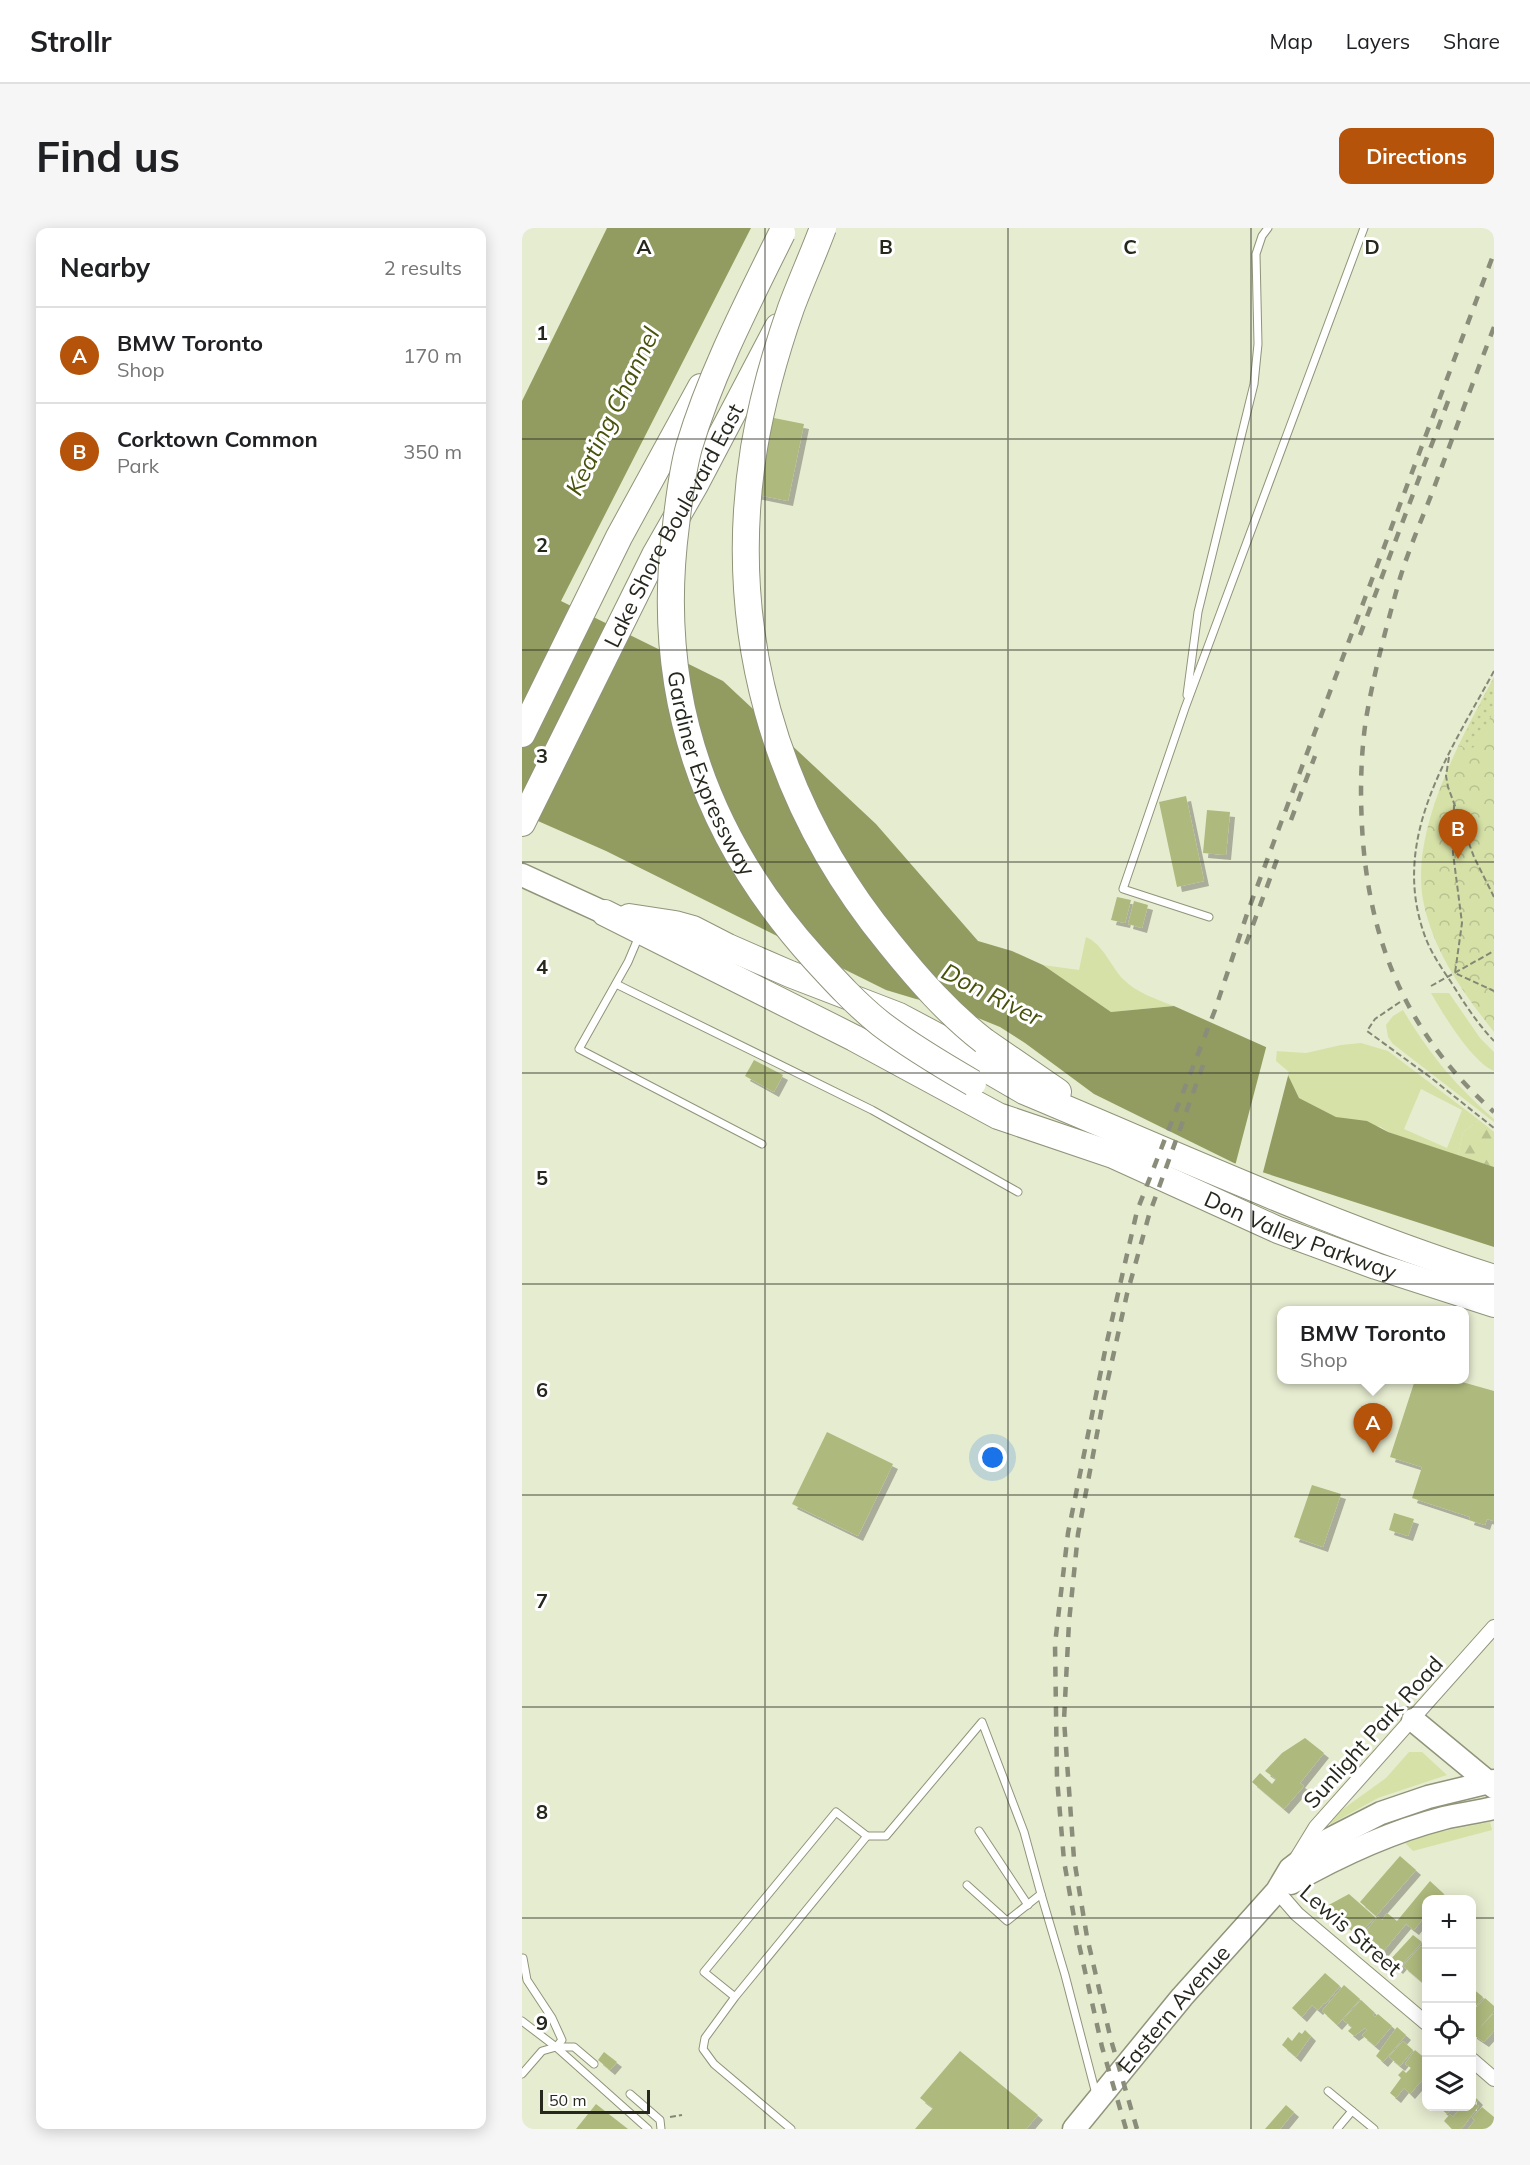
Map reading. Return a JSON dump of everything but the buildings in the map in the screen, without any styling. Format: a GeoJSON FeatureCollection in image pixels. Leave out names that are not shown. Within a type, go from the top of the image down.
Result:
{"type":"FeatureCollection","features":[{"type":"Feature","properties":{"kind":"highway","name":"Lake Shore Boulevard East"},"geometry":{"type":"LineString","coordinates":[[522,734],[619,537],[692,405],[785,228]]}},
{"type":"Feature","properties":{"kind":"highway","name":"Gardiner Expressway"},"geometry":{"type":"LineString","coordinates":[[785,228],[707,392],[689,448],[681,485],[672,552],[670,601],[676,683],[689,741],[713,804],[741,861],[784,925],[833,979],[880,1023],[973,1083],[1113,1155]]}},
{"type":"Feature","properties":{"kind":"highway"},"geometry":{"type":"LineString","coordinates":[[823,228],[792,307],[769,380],[754,450],[745,552],[749,606],[760,683],[770,720],[799,801],[844,883],[919,980],[960,1022],[984,1041],[1058,1092],[1130,1135]]}},
{"type":"Feature","properties":{"kind":"highway","name":"Lake Shore Boulevard East"},"geometry":{"type":"LineString","coordinates":[[522,824],[655,555],[696,483],[829,228]]}},
{"type":"Feature","properties":{"kind":"highway"},"geometry":{"type":"LineString","coordinates":[[605,913],[693,929],[790,974],[899,1016],[946,1041],[1024,1091],[1130,1135]]}},
{"type":"Feature","properties":{"kind":"highway"},"geometry":{"type":"LineString","coordinates":[[605,913],[854,1038],[998,1116],[1113,1155]]}},
{"type":"Feature","properties":{"kind":"highway","name":"Don Valley Parkway"},"geometry":{"type":"LineString","coordinates":[[1130,1135],[1358,1231],[1494,1278]]}},
{"type":"Feature","properties":{"kind":"highway","name":"Don Valley Parkway"},"geometry":{"type":"LineString","coordinates":[[1113,1155],[1278,1230],[1376,1266],[1494,1304]]}},
{"type":"Feature","properties":{"kind":"main road"},"geometry":{"type":"LineString","coordinates":[[522,875],[605,913]]}},
{"type":"Feature","properties":{"kind":"main road"},"geometry":{"type":"LineString","coordinates":[[1413,1720],[1492,1784]]}},
{"type":"Feature","properties":{"kind":"main road","name":"Eastern Avenue"},"geometry":{"type":"LineString","coordinates":[[1074,2129],[1182,1997],[1277,1891],[1290,1869],[1328,1840],[1381,1813],[1428,1797],[1492,1784]]}},
{"type":"Feature","properties":{"kind":"main road","name":"Eastern Avenue"},"geometry":{"type":"LineString","coordinates":[[1277,1891],[1338,1857],[1378,1839],[1445,1818],[1494,1808]]}},
{"type":"Feature","properties":{"kind":"street","name":"Sunlight Park Road"},"geometry":{"type":"LineString","coordinates":[[1290,1869],[1314,1829],[1494,1627]]}},
{"type":"Feature","properties":{"kind":"street","name":"Lewis Street"},"geometry":{"type":"LineString","coordinates":[[1277,1891],[1291,1909],[1422,2020]]}},
{"type":"Feature","properties":{"kind":"street"},"geometry":{"type":"LineString","coordinates":[[1476,2063],[1494,2079]]}},
{"type":"Feature","properties":{"kind":"lane"},"geometry":{"type":"LineString","coordinates":[[1185,708],[1198,612],[1254,384],[1258,344],[1256,254],[1262,236],[1268,228]]}},
{"type":"Feature","properties":{"kind":"lane"},"geometry":{"type":"LineString","coordinates":[[1209,917],[1123,889],[1185,708],[1364,228]]}},
{"type":"Feature","properties":{"kind":"lane"},"geometry":{"type":"LineString","coordinates":[[641,931],[628,962],[579,1049],[762,1144]]}},
{"type":"Feature","properties":{"kind":"lane"},"geometry":{"type":"LineString","coordinates":[[616,984],[872,1110],[1018,1192]]}},
{"type":"Feature","properties":{"kind":"lane"},"geometry":{"type":"LineString","coordinates":[[735,1997],[704,1972],[836,1812],[867,1836],[886,1836],[982,1722],[1024,1832],[1098,2100]]}},
{"type":"Feature","properties":{"kind":"lane"},"geometry":{"type":"LineString","coordinates":[[979,1831],[1028,1905]]}},
{"type":"Feature","properties":{"kind":"lane"},"geometry":{"type":"LineString","coordinates":[[791,2129],[714,2064],[703,2049],[705,2038],[735,1997],[867,1836]]}},
{"type":"Feature","properties":{"kind":"lane"},"geometry":{"type":"LineString","coordinates":[[967,1885],[1007,1921],[1041,1894]]}},
{"type":"Feature","properties":{"kind":"lane"},"geometry":{"type":"LineString","coordinates":[[524,1958],[527,1980],[552,2018],[561,2040],[556,2047]]}},
{"type":"Feature","properties":{"kind":"lane"},"geometry":{"type":"LineString","coordinates":[[522,2021],[556,2047],[648,2129]]}},
{"type":"Feature","properties":{"kind":"lane"},"geometry":{"type":"LineString","coordinates":[[522,2074],[542,2051],[556,2047],[574,2047],[594,2064]]}},
{"type":"Feature","properties":{"kind":"lane"},"geometry":{"type":"LineString","coordinates":[[1328,2091],[1374,2129]]}},
{"type":"Feature","properties":{"kind":"lane"},"geometry":{"type":"LineString","coordinates":[[630,2094],[660,2120],[661,2129]]}},
{"type":"Feature","properties":{"kind":"lane"},"geometry":{"type":"LineString","coordinates":[[1337,2129],[1352,2111]]}},
{"type":"Feature","properties":{"kind":"path"},"geometry":{"type":"LineString","coordinates":[[1494,671],[1436,777],[1421,824],[1413,868],[1418,911],[1426,938],[1467,1008],[1494,1041]]}},
{"type":"Feature","properties":{"kind":"path"},"geometry":{"type":"LineString","coordinates":[[1450,754],[1446,779],[1474,857],[1494,897]]}},
{"type":"Feature","properties":{"kind":"path"},"geometry":{"type":"LineString","coordinates":[[1454,805],[1453,853],[1462,923],[1455,973]]}},
{"type":"Feature","properties":{"kind":"path"},"geometry":{"type":"LineString","coordinates":[[1431,986],[1494,951]]}},
{"type":"Feature","properties":{"kind":"path"},"geometry":{"type":"LineString","coordinates":[[1455,973],[1494,991]]}},
{"type":"Feature","properties":{"kind":"path"},"geometry":{"type":"LineString","coordinates":[[1400,1002],[1375,1019],[1367,1031],[1494,1128]]}},
{"type":"Feature","properties":{"kind":"path"},"geometry":{"type":"LineString","coordinates":[[665,2118],[682,2115]]}},
{"type":"Feature","properties":{"kind":"green space"},"geometry":{"type":"Polygon","coordinates":[[[1494,677],[1494,1032],[1472,1003],[1443,957],[1424,905],[1421,877],[1430,817],[1453,757],[1494,677]]]}},
{"type":"Feature","properties":{"kind":"green space"},"geometry":{"type":"Polygon","coordinates":[[[1494,677],[1494,711],[1474,747],[1469,749],[1459,746],[1494,677]]]}},
{"type":"Feature","properties":{"kind":"green space"},"geometry":{"type":"Polygon","coordinates":[[[1086,937],[1097,945],[1128,984],[1174,1006],[1111,1012],[1043,965],[1079,970],[1086,937]]]}},
{"type":"Feature","properties":{"kind":"green space"},"geometry":{"type":"Polygon","coordinates":[[[1431,993],[1449,993],[1480,1038],[1494,1052],[1494,1071],[1485,1066],[1468,1048],[1450,1025],[1431,993]]]}},
{"type":"Feature","properties":{"kind":"green space"},"geometry":{"type":"Polygon","coordinates":[[[1403,1010],[1444,1069],[1494,1119],[1494,1122],[1393,1044],[1388,1037],[1386,1025],[1393,1016],[1403,1010]]]}},
{"type":"Feature","properties":{"kind":"green space"},"geometry":{"type":"Polygon","coordinates":[[[1361,1043],[1388,1051],[1479,1120],[1463,1132],[1458,1156],[1388,1132],[1381,1127],[1336,1117],[1299,1098],[1288,1075],[1273,1062],[1275,1051],[1306,1053],[1361,1043]],[[1421,1089],[1404,1129],[1447,1148],[1462,1110],[1421,1089]]]}},
{"type":"Feature","properties":{"kind":"green space"},"geometry":{"type":"Polygon","coordinates":[[[1479,1120],[1494,1132],[1494,1167],[1458,1156],[1463,1132],[1479,1120]]]}},
{"type":"Feature","properties":{"kind":"green space"},"geometry":{"type":"Polygon","coordinates":[[[1409,1752],[1422,1752],[1447,1775],[1378,1798],[1329,1823],[1343,1809],[1386,1778],[1409,1752]]]}},
{"type":"Feature","properties":{"kind":"green space"},"geometry":{"type":"Polygon","coordinates":[[[1490,1822],[1492,1830],[1413,1851],[1405,1843],[1438,1832],[1490,1822]]]}},
{"type":"Feature","properties":{"kind":"water"},"geometry":{"type":"Polygon","coordinates":[[[607,228],[751,228],[561,601],[723,681],[876,824],[978,941],[1012,951],[1043,965],[1111,1012],[1174,1006],[1275,1051],[1273,1062],[1288,1075],[1299,1098],[1336,1117],[1367,1121],[1388,1132],[1494,1167],[1494,1247],[1234,1163],[1094,1094],[1000,1027],[946,1005],[886,990],[606,851],[522,814],[522,401],[607,228]]]}},
{"type":"Feature","properties":{"kind":"pier"},"geometry":{"type":"Polygon","coordinates":[[[1267,1044],[1277,1049],[1276,1061],[1289,1072],[1262,1176],[1235,1166],[1267,1044]]]}},
{"type":"Feature","properties":{"kind":"railway"},"geometry":{"type":"LineString","coordinates":[[1126,2129],[1102,2047],[1078,1940],[1064,1861],[1057,1778],[1055,1644],[1068,1533],[1106,1346],[1137,1211],[1215,1010],[1248,911],[1494,253]]}},
{"type":"Feature","properties":{"kind":"railway"},"geometry":{"type":"LineString","coordinates":[[1494,327],[1400,578],[1366,719],[1361,796],[1368,882],[1376,920],[1401,990],[1418,1023],[1440,1054],[1465,1084],[1494,1112]]}},
{"type":"Feature","properties":{"kind":"railway"},"geometry":{"type":"LineString","coordinates":[[1360,635],[1450,396]]}},
{"type":"Feature","properties":{"kind":"railway"},"geometry":{"type":"LineString","coordinates":[[1291,820],[1315,756]]}},
{"type":"Feature","properties":{"kind":"railway"},"geometry":{"type":"LineString","coordinates":[[1246,944],[1280,851]]}},
{"type":"Feature","properties":{"kind":"railway"},"geometry":{"type":"LineString","coordinates":[[1137,2129],[1111,2040],[1087,1937],[1074,1859],[1064,1720],[1069,1622],[1078,1534],[1104,1397],[1127,1294],[1149,1215],[1206,1057]]}},
{"type":"Feature","properties":{"kind":"place","name":"Corktown Common"},"geometry":{"type":"Point","coordinates":[1458,859]}},
{"type":"Feature","properties":{"kind":"place","name":"BMW Toronto"},"geometry":{"type":"Point","coordinates":[1373,1453]}},
{"type":"Feature","properties":{"kind":"water label","name":"Keating Channel"},"geometry":{"type":"Point","coordinates":[612,411]}},
{"type":"Feature","properties":{"kind":"water label","name":"Don River"},"geometry":{"type":"Point","coordinates":[992,994]}}]}
